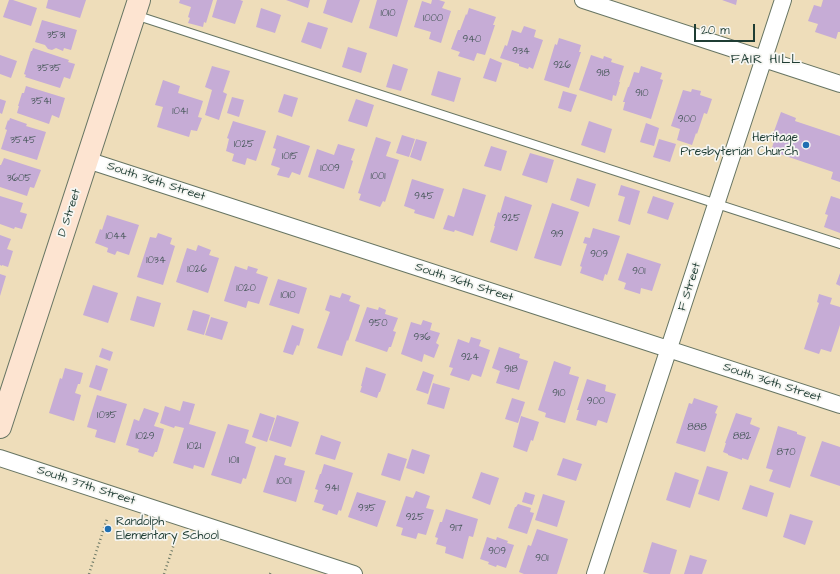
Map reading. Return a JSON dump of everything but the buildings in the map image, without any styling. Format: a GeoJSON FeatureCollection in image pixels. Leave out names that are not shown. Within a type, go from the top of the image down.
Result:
{"type":"FeatureCollection","features":[{"type":"Feature","properties":{"kind":"street"},"geometry":{"type":"LineString","coordinates":[[583,0],[840,84]]}},
{"type":"Feature","properties":{"kind":"street","name":"F Street"},"geometry":{"type":"LineString","coordinates":[[596,574],[783,0]]}},
{"type":"Feature","properties":{"kind":"street","name":"D Street"},"geometry":{"type":"LineString","coordinates":[[0,426],[137,7]]}},
{"type":"Feature","properties":{"kind":"street","name":"South 36th Street"},"geometry":{"type":"LineString","coordinates":[[87,160],[840,405]]}},
{"type":"Feature","properties":{"kind":"street","name":"South 37th Street"},"geometry":{"type":"LineString","coordinates":[[0,458],[354,574]]}},
{"type":"Feature","properties":{"kind":"lane"},"geometry":{"type":"LineString","coordinates":[[137,7],[716,204],[840,244]]}},
{"type":"Feature","properties":{"kind":"path"},"geometry":{"type":"LineString","coordinates":[[89,574],[107,519]]}},
{"type":"Feature","properties":{"kind":"path"},"geometry":{"type":"LineString","coordinates":[[164,574],[175,541]]}},
{"type":"Feature","properties":{"kind":"place","name":"Heritage Presbyterian Church"},"geometry":{"type":"Point","coordinates":[806,145]}},
{"type":"Feature","properties":{"kind":"place","name":"Randolph Elementary School"},"geometry":{"type":"Point","coordinates":[108,529]}},
{"type":"Feature","properties":{"kind":"district","name":"FAIR HILL"},"geometry":{"type":"Point","coordinates":[766,60]}}]}
